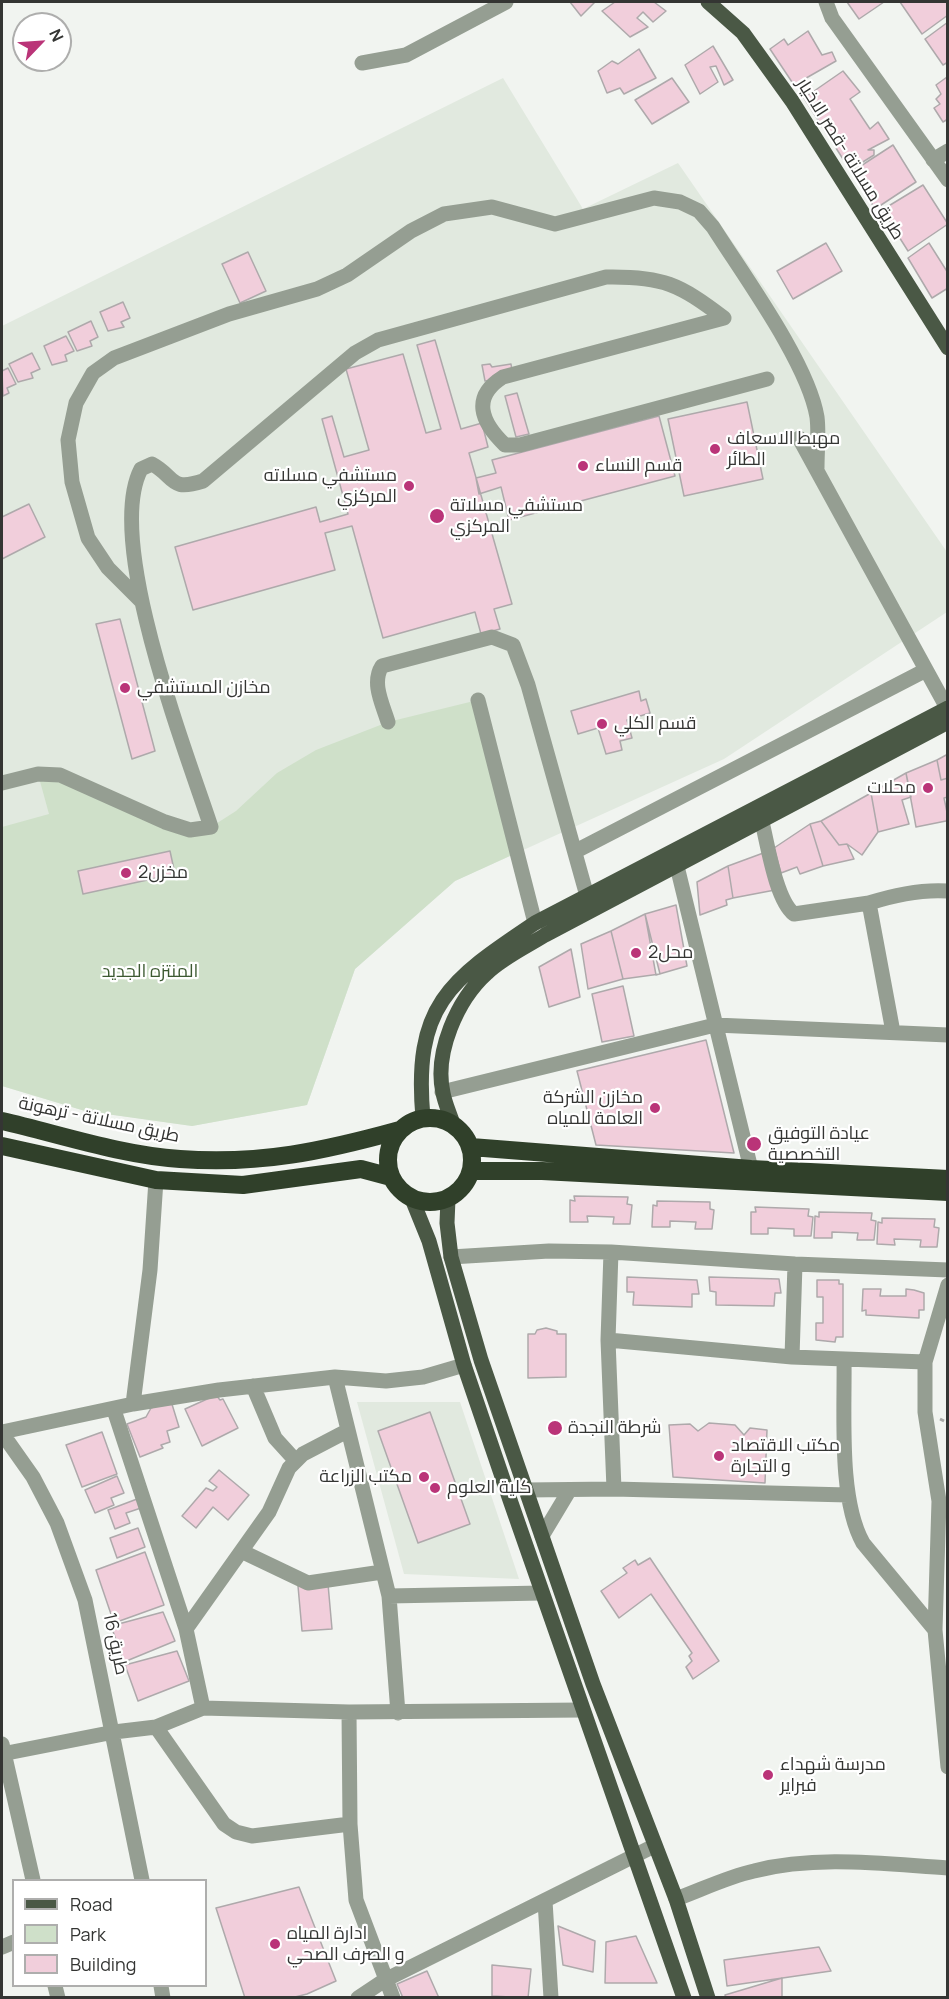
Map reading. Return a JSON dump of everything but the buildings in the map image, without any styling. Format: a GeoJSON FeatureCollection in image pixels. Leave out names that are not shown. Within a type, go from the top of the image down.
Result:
{"type":"FeatureCollection","features":[{"type":"Feature","properties":{"kind":"highway"},"geometry":{"type":"LineString","coordinates":[[423,1118],[439,1118],[453,1124],[471,1147],[471,1171],[459,1192],[448,1199],[424,1203],[412,1199],[399,1190],[391,1177],[388,1160],[391,1144],[400,1130],[423,1118]]}},
{"type":"Feature","properties":{"kind":"highway","name":"طريق مسلاتة - ترهونة"},"geometry":{"type":"LineString","coordinates":[[2,1121],[132,1151],[178,1159],[273,1159],[312,1153],[400,1130]]}},
{"type":"Feature","properties":{"kind":"highway"},"geometry":{"type":"LineString","coordinates":[[2,1146],[156,1180],[243,1185],[361,1169],[391,1177]]}},
{"type":"Feature","properties":{"kind":"highway"},"geometry":{"type":"LineString","coordinates":[[471,1147],[751,1169],[948,1179]]}},
{"type":"Feature","properties":{"kind":"highway"},"geometry":{"type":"LineString","coordinates":[[471,1171],[542,1171],[948,1192]]}},
{"type":"Feature","properties":{"kind":"main road","name":"طريق مسلاتة -قصر الاخيار"},"geometry":{"type":"LineString","coordinates":[[708,2],[743,33],[792,101],[948,348]]}},
{"type":"Feature","properties":{"kind":"main road"},"geometry":{"type":"LineString","coordinates":[[453,1124],[442,1092],[442,1064],[446,1042],[457,1014],[473,988],[487,973],[589,903],[947,708]]}},
{"type":"Feature","properties":{"kind":"main road"},"geometry":{"type":"LineString","coordinates":[[675,857],[762,822],[948,722]]}},
{"type":"Feature","properties":{"kind":"main road"},"geometry":{"type":"LineString","coordinates":[[423,1118],[420,1083],[422,1051],[431,1018],[462,975],[535,923],[589,903]]}},
{"type":"Feature","properties":{"kind":"main road"},"geometry":{"type":"LineString","coordinates":[[412,1199],[429,1241],[464,1365],[684,1998]]}},
{"type":"Feature","properties":{"kind":"main road"},"geometry":{"type":"LineString","coordinates":[[448,1199],[447,1223],[451,1257],[481,1360],[654,1846],[676,1899],[708,1998]]}},
{"type":"Feature","properties":{"kind":"street"},"geometry":{"type":"LineString","coordinates":[[362,63],[406,55],[506,2]]}},
{"type":"Feature","properties":{"kind":"street"},"geometry":{"type":"LineString","coordinates":[[826,2],[832,18],[948,180]]}},
{"type":"Feature","properties":{"kind":"street"},"geometry":{"type":"LineString","coordinates":[[933,160],[948,151]]}},
{"type":"Feature","properties":{"kind":"street"},"geometry":{"type":"LineString","coordinates":[[141,601],[108,568],[88,538],[72,482],[68,440],[76,403],[93,373],[114,358],[229,314],[317,289],[347,275],[411,231],[444,213],[474,207],[492,207],[555,224],[654,198],[680,201],[699,211],[713,227],[784,340],[810,392],[817,418],[817,468]]}},
{"type":"Feature","properties":{"kind":"street"},"geometry":{"type":"LineString","coordinates":[[2,783],[38,774],[60,775],[165,822],[190,830],[211,827],[159,671],[141,601],[132,538],[133,496],[141,469],[152,464],[177,485],[184,486],[203,481],[355,353],[378,340],[606,277],[644,276],[686,290],[724,318],[503,376],[488,386],[481,403],[490,430],[505,445],[520,445],[767,379]]}},
{"type":"Feature","properties":{"kind":"street"},"geometry":{"type":"LineString","coordinates":[[799,438],[947,708]]}},
{"type":"Feature","properties":{"kind":"street"},"geometry":{"type":"LineString","coordinates":[[388,722],[377,687],[379,671],[390,662],[492,637],[513,645],[528,685],[589,903]]}},
{"type":"Feature","properties":{"kind":"street"},"geometry":{"type":"LineString","coordinates":[[576,851],[926,670]]}},
{"type":"Feature","properties":{"kind":"street"},"geometry":{"type":"LineString","coordinates":[[478,700],[535,923]]}},
{"type":"Feature","properties":{"kind":"street"},"geometry":{"type":"LineString","coordinates":[[762,822],[782,896],[795,914],[869,903],[894,895],[933,890],[948,891]]}},
{"type":"Feature","properties":{"kind":"street"},"geometry":{"type":"LineString","coordinates":[[675,857],[751,1169]]}},
{"type":"Feature","properties":{"kind":"street"},"geometry":{"type":"LineString","coordinates":[[869,903],[893,1032]]}},
{"type":"Feature","properties":{"kind":"street"},"geometry":{"type":"LineString","coordinates":[[442,1092],[716,1025],[948,1035]]}},
{"type":"Feature","properties":{"kind":"street"},"geometry":{"type":"LineString","coordinates":[[133,1404],[150,1270],[156,1180]]}},
{"type":"Feature","properties":{"kind":"street"},"geometry":{"type":"LineString","coordinates":[[451,1257],[549,1251],[611,1252],[795,1264],[948,1270]]}},
{"type":"Feature","properties":{"kind":"street"},"geometry":{"type":"LineString","coordinates":[[611,1252],[608,1340],[614,1489]]}},
{"type":"Feature","properties":{"kind":"street"},"geometry":{"type":"LineString","coordinates":[[792,1357],[795,1264]]}},
{"type":"Feature","properties":{"kind":"street"},"geometry":{"type":"LineString","coordinates":[[948,1285],[925,1362],[925,1412],[943,1501],[935,1630],[948,1767]]}},
{"type":"Feature","properties":{"kind":"street"},"geometry":{"type":"LineString","coordinates":[[608,1340],[792,1357],[925,1362]]}},
{"type":"Feature","properties":{"kind":"street"},"geometry":{"type":"LineString","coordinates":[[844,1359],[848,1495],[856,1532],[862,1543],[935,1630]]}},
{"type":"Feature","properties":{"kind":"street"},"geometry":{"type":"LineString","coordinates":[[2,1433],[133,1404],[253,1386],[335,1377],[386,1381],[423,1377],[464,1365]]}},
{"type":"Feature","properties":{"kind":"street"},"geometry":{"type":"LineString","coordinates":[[335,1377],[389,1596],[398,1713]]}},
{"type":"Feature","properties":{"kind":"street"},"geometry":{"type":"LineString","coordinates":[[253,1386],[275,1438],[295,1460]]}},
{"type":"Feature","properties":{"kind":"street"},"geometry":{"type":"LineString","coordinates":[[114,1410],[186,1629],[203,1708]]}},
{"type":"Feature","properties":{"kind":"street"},"geometry":{"type":"LineString","coordinates":[[186,1629],[243,1552],[269,1512],[295,1460],[347,1431]]}},
{"type":"Feature","properties":{"kind":"street","name":"طريق 16"},"geometry":{"type":"LineString","coordinates":[[2,1433],[33,1477],[57,1522],[85,1600],[114,1732],[142,1879]]}},
{"type":"Feature","properties":{"kind":"street"},"geometry":{"type":"LineString","coordinates":[[526,1490],[614,1489],[848,1495]]}},
{"type":"Feature","properties":{"kind":"street"},"geometry":{"type":"LineString","coordinates":[[542,1536],[569,1491]]}},
{"type":"Feature","properties":{"kind":"street"},"geometry":{"type":"LineString","coordinates":[[243,1552],[308,1582],[382,1572]]}},
{"type":"Feature","properties":{"kind":"street"},"geometry":{"type":"LineString","coordinates":[[389,1596],[542,1593]]}},
{"type":"Feature","properties":{"kind":"street"},"geometry":{"type":"LineString","coordinates":[[33,1879],[2,1750],[156,1727],[203,1708],[398,1713],[583,1710]]}},
{"type":"Feature","properties":{"kind":"street"},"geometry":{"type":"LineString","coordinates":[[349,1712],[350,1824],[356,1900],[393,1998]]}},
{"type":"Feature","properties":{"kind":"street"},"geometry":{"type":"LineString","coordinates":[[156,1727],[224,1824],[236,1832],[252,1836],[350,1824]]}},
{"type":"Feature","properties":{"kind":"street"},"geometry":{"type":"LineString","coordinates":[[358,1998],[385,1980],[654,1846]]}},
{"type":"Feature","properties":{"kind":"street"},"geometry":{"type":"LineString","coordinates":[[676,1899],[754,1871],[834,1861],[948,1868]]}},
{"type":"Feature","properties":{"kind":"street"},"geometry":{"type":"LineString","coordinates":[[545,1901],[551,1998]]}},
{"type":"Feature","properties":{"kind":"shaded area"},"geometry":{"type":"Polygon","coordinates":[[[503,78],[583,209],[678,163],[947,552],[947,612],[724,759],[455,881],[355,969],[307,1105],[192,1126],[85,1111],[2,1086],[2,326],[503,78]]]}},
{"type":"Feature","properties":{"kind":"shaded area","name":"كلية العلوم"},"geometry":{"type":"Polygon","coordinates":[[[357,1402],[460,1402],[519,1579],[404,1574],[357,1402]]]}},
{"type":"Feature","properties":{"kind":"green space","name":"المنتزه الجديد"},"geometry":{"type":"Polygon","coordinates":[[[478,700],[512,855],[455,881],[355,969],[307,1105],[192,1126],[85,1111],[2,1086],[2,827],[49,814],[38,774],[165,822],[211,827],[236,811],[277,773],[316,750],[388,722],[478,700]]]}},
{"type":"Feature","properties":{"kind":"place","name":"مهبط الاسعاف الطائر"},"geometry":{"type":"Point","coordinates":[715,449]}},
{"type":"Feature","properties":{"kind":"place","name":"قسم النساء"},"geometry":{"type":"Point","coordinates":[583,466]}},
{"type":"Feature","properties":{"kind":"place","name":"مستشفي مسلاته المركزي"},"geometry":{"type":"Point","coordinates":[409,486]}},
{"type":"Feature","properties":{"kind":"place","name":"مستشفي مسلاتة المركزي"},"geometry":{"type":"Point","coordinates":[437,516]}},
{"type":"Feature","properties":{"kind":"place","name":"مخازن المستشفي"},"geometry":{"type":"Point","coordinates":[125,688]}},
{"type":"Feature","properties":{"kind":"place","name":"قسم الكلي"},"geometry":{"type":"Point","coordinates":[602,724]}},
{"type":"Feature","properties":{"kind":"place","name":"محلات"},"geometry":{"type":"Point","coordinates":[928,788]}},
{"type":"Feature","properties":{"kind":"place","name":"مخزن2"},"geometry":{"type":"Point","coordinates":[126,873]}},
{"type":"Feature","properties":{"kind":"place","name":"محل2"},"geometry":{"type":"Point","coordinates":[636,953]}},
{"type":"Feature","properties":{"kind":"place","name":"مخازن الشركة العامة للمياه"},"geometry":{"type":"Point","coordinates":[655,1108]}},
{"type":"Feature","properties":{"kind":"place","name":"عيادة التوفيق التخصصية"},"geometry":{"type":"Point","coordinates":[754,1144]}},
{"type":"Feature","properties":{"kind":"place","name":"شرطة النجدة"},"geometry":{"type":"Point","coordinates":[555,1428]}},
{"type":"Feature","properties":{"kind":"place","name":"مكتب الاقتصاد و التجارة"},"geometry":{"type":"Point","coordinates":[719,1456]}},
{"type":"Feature","properties":{"kind":"place","name":"مكتب الزراعة"},"geometry":{"type":"Point","coordinates":[424,1477]}},
{"type":"Feature","properties":{"kind":"place","name":"كلية العلوم"},"geometry":{"type":"Point","coordinates":[435,1488]}},
{"type":"Feature","properties":{"kind":"place","name":"مدرسة شهداء فبراير"},"geometry":{"type":"Point","coordinates":[768,1775]}},
{"type":"Feature","properties":{"kind":"place","name":"ادارة المياه و الصرف الصحي"},"geometry":{"type":"Point","coordinates":[275,1944]}}]}
